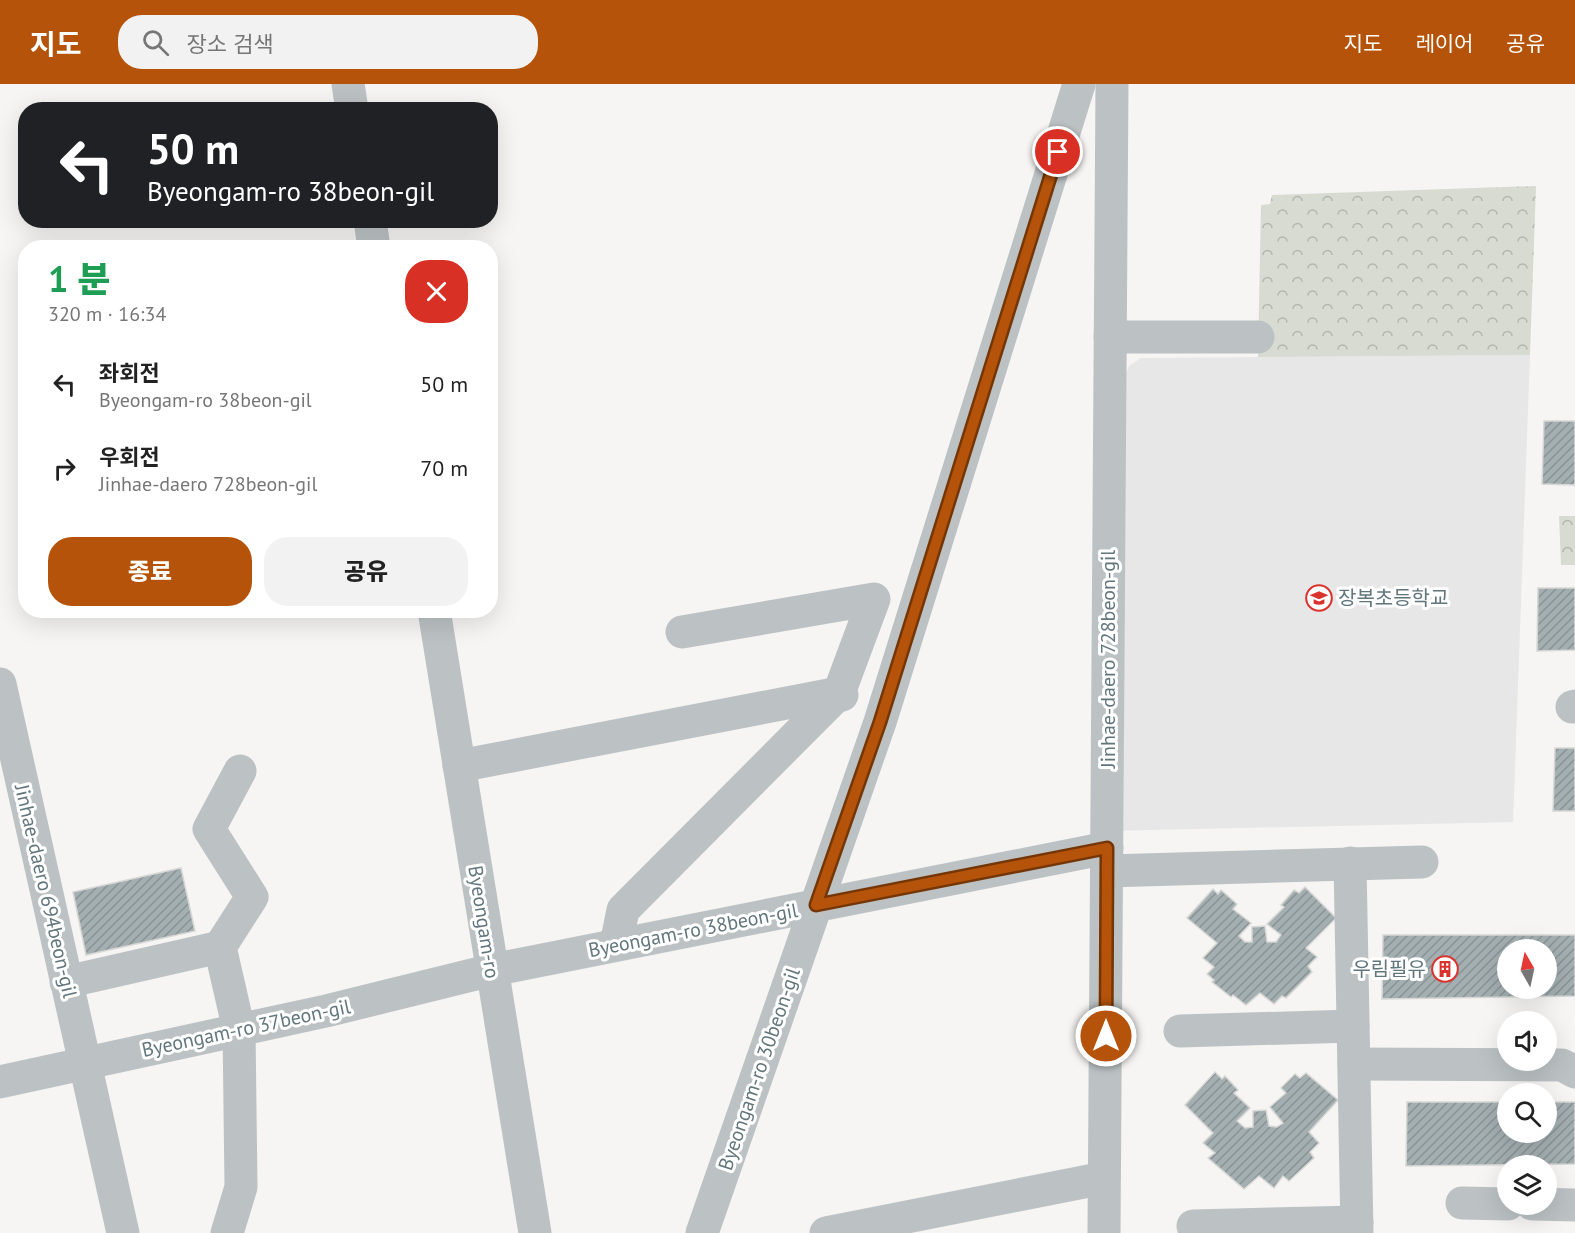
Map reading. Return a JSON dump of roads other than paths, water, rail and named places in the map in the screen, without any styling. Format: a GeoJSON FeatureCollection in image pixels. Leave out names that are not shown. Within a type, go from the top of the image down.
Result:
{"type":"FeatureCollection","features":[{"type":"Feature","properties":{"kind":"street"},"geometry":{"type":"LineString","coordinates":[[348,84],[351,102]]}},
{"type":"Feature","properties":{"kind":"street"},"geometry":{"type":"LineString","coordinates":[[816,905],[880,722],[1079,84]]}},
{"type":"Feature","properties":{"kind":"street","name":"Jinhae-daero 728beon-gil"},"geometry":{"type":"LineString","coordinates":[[1104,1233],[1112,84]]}},
{"type":"Feature","properties":{"kind":"street"},"geometry":{"type":"LineString","coordinates":[[1110,337],[1258,337]]}},
{"type":"Feature","properties":{"kind":"street"},"geometry":{"type":"LineString","coordinates":[[616,945],[623,910],[839,693],[874,599],[682,632]]}},
{"type":"Feature","properties":{"kind":"street","name":"Byeongam-ro"},"geometry":{"type":"LineString","coordinates":[[435,618],[535,1233]]}},
{"type":"Feature","properties":{"kind":"street","name":"Jinhae-daero 694beon-gil"},"geometry":{"type":"LineString","coordinates":[[0,684],[9,765],[66,982],[123,1233]]}},
{"type":"Feature","properties":{"kind":"street"},"geometry":{"type":"LineString","coordinates":[[459,766],[839,693],[880,722]]}},
{"type":"Feature","properties":{"kind":"street"},"geometry":{"type":"LineString","coordinates":[[66,982],[220,947],[252,897],[209,829],[240,771]]}},
{"type":"Feature","properties":{"kind":"street","name":"Byeongam-ro 38beon-gil"},"geometry":{"type":"LineString","coordinates":[[492,970],[816,905],[1107,859],[1422,862]]}},
{"type":"Feature","properties":{"kind":"street"},"geometry":{"type":"LineString","coordinates":[[1193,1226],[1357,1228],[1350,863]]}},
{"type":"Feature","properties":{"kind":"street","name":"Byeongam-ro 30beon-gil"},"geometry":{"type":"LineString","coordinates":[[702,1233],[816,905]]}},
{"type":"Feature","properties":{"kind":"street"},"geometry":{"type":"LineString","coordinates":[[220,947],[238,1030],[241,1186],[227,1233]]}},
{"type":"Feature","properties":{"kind":"street","name":"Byeongam-ro 37beon-gil"},"geometry":{"type":"LineString","coordinates":[[0,1082],[326,1011],[492,970]]}},
{"type":"Feature","properties":{"kind":"street"},"geometry":{"type":"LineString","coordinates":[[1180,1030],[1353,1026]]}},
{"type":"Feature","properties":{"kind":"street"},"geometry":{"type":"LineString","coordinates":[[1354,1064],[1562,1065],[1575,1072]]}},
{"type":"Feature","properties":{"kind":"street"},"geometry":{"type":"LineString","coordinates":[[826,1233],[1104,1178]]}},
{"type":"Feature","properties":{"kind":"street"},"geometry":{"type":"LineString","coordinates":[[1462,1203],[1497,1204]]}},
{"type":"Feature","properties":{"kind":"street"},"geometry":{"type":"LineString","coordinates":[[1557,1205],[1575,1205]]}},
{"type":"Feature","properties":{"kind":"place","name":"장복초등학교"},"geometry":{"type":"Point","coordinates":[1319,598]}},
{"type":"Feature","properties":{"kind":"place","name":"우림필유"},"geometry":{"type":"Point","coordinates":[1445,969]}}]}
